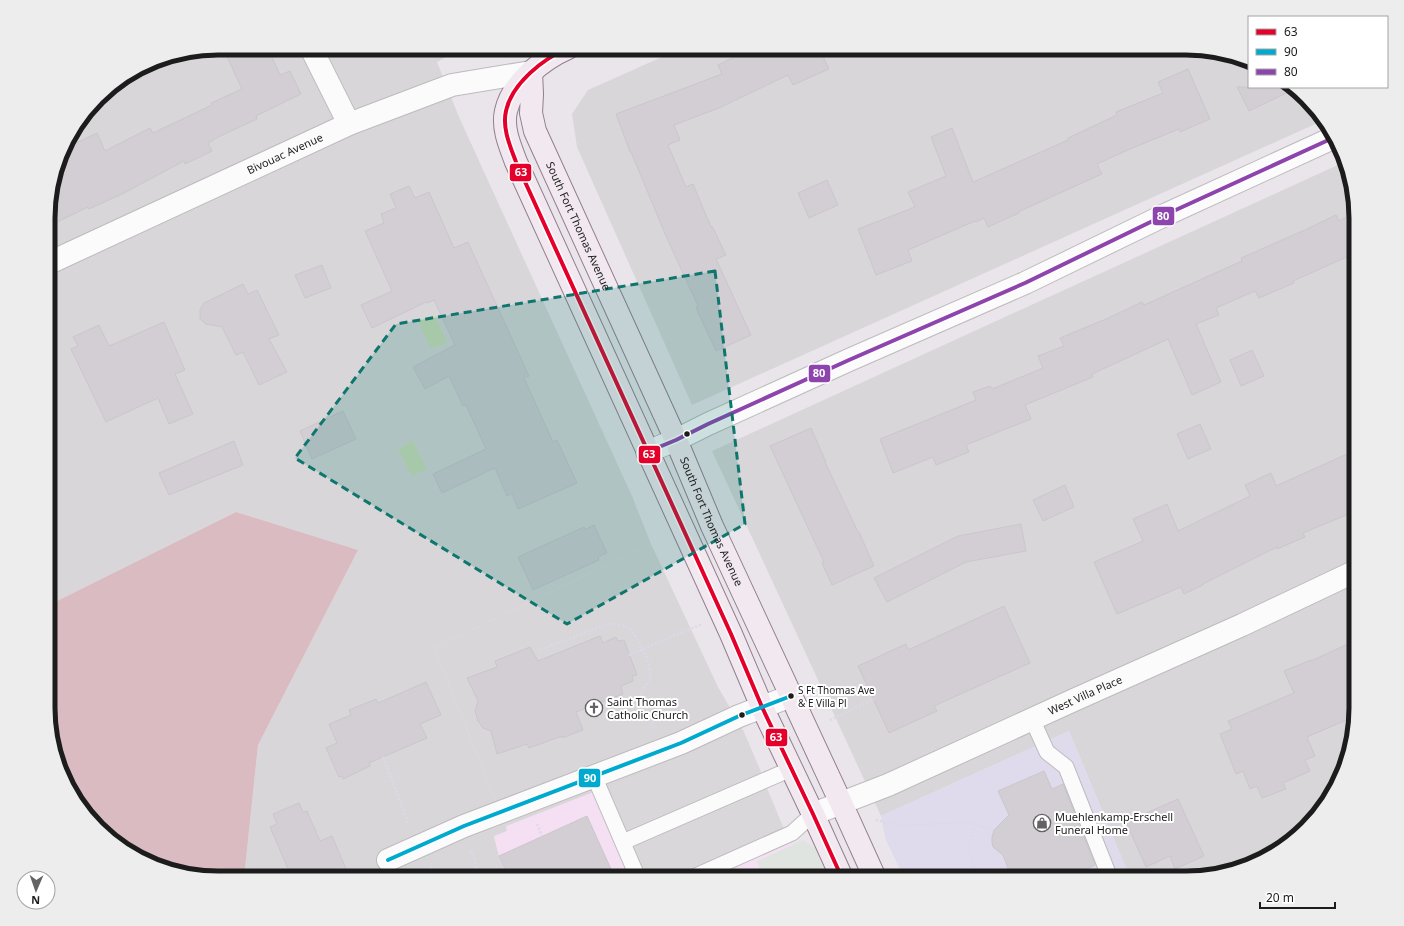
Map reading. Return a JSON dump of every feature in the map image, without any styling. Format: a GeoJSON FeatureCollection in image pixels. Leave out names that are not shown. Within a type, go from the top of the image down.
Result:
{"type":"FeatureCollection","features":[{"type":"Feature","properties":{"kind":"main road"},"geometry":{"type":"LineString","coordinates":[[554,55],[531,72],[512,94],[506,112],[507,138],[516,162],[723,617],[762,707],[839,871]]}},
{"type":"Feature","properties":{"kind":"main road","name":"South Fort Thomas Avenue"},"geometry":{"type":"LineString","coordinates":[[531,72],[531,113],[535,131],[676,440],[712,526],[842,803],[872,871]]}},
{"type":"Feature","properties":{"kind":"street"},"geometry":{"type":"LineString","coordinates":[[314,55],[349,124]]}},
{"type":"Feature","properties":{"kind":"street","name":"Bivouac Avenue"},"geometry":{"type":"LineString","coordinates":[[55,261],[349,124],[452,85],[531,72]]}},
{"type":"Feature","properties":{"kind":"street"},"geometry":{"type":"LineString","coordinates":[[647,452],[810,378],[1026,283],[1167,214],[1328,140]]}},
{"type":"Feature","properties":{"kind":"street","name":"West Villa Place"},"geometry":{"type":"LineString","coordinates":[[813,814],[888,785],[1349,575]]}},
{"type":"Feature","properties":{"kind":"street"},"geometry":{"type":"LineString","coordinates":[[388,860],[464,826],[662,750],[791,696]]}},
{"type":"Feature","properties":{"kind":"lane"},"geometry":{"type":"LineString","coordinates":[[1032,719],[1046,752],[1066,767],[1107,871]]}},
{"type":"Feature","properties":{"kind":"lane"},"geometry":{"type":"LineString","coordinates":[[623,842],[791,769]]}},
{"type":"Feature","properties":{"kind":"lane"},"geometry":{"type":"LineString","coordinates":[[594,776],[635,871]]}},
{"type":"Feature","properties":{"kind":"lane"},"geometry":{"type":"LineString","coordinates":[[708,871],[792,833],[813,814]]}},
{"type":"Feature","properties":{"kind":"path"},"geometry":{"type":"LineString","coordinates":[[629,655],[690,629],[723,617]]}},
{"type":"Feature","properties":{"kind":"path"},"geometry":{"type":"LineString","coordinates":[[539,650],[608,624],[619,624],[630,629],[643,649],[650,667],[650,676],[641,693],[662,750]]}},
{"type":"Feature","properties":{"kind":"path"},"geometry":{"type":"LineString","coordinates":[[830,720],[874,700]]}},
{"type":"Feature","properties":{"kind":"path"},"geometry":{"type":"LineString","coordinates":[[383,757],[411,829]]}},
{"type":"Feature","properties":{"kind":"path"},"geometry":{"type":"LineString","coordinates":[[534,819],[542,836]]}},
{"type":"Feature","properties":{"kind":"path"},"geometry":{"type":"LineString","coordinates":[[875,820],[900,826],[965,822],[994,830]]}},
{"type":"Feature","properties":{"kind":"path"},"geometry":{"type":"LineString","coordinates":[[976,824],[968,845],[968,852],[977,871]]}},
{"type":"Feature","properties":{"kind":"path"},"geometry":{"type":"LineString","coordinates":[[464,826],[477,869],[472,871]]}},
{"type":"Feature","properties":{"kind":"highlighted area"},"geometry":{"type":"Polygon","coordinates":[[[715,271],[745,524],[567,624],[295,458],[396,324],[715,271]]]}},
{"type":"Feature","properties":{"kind":"shaded area"},"geometry":{"type":"Polygon","coordinates":[[[208,55],[450,55],[437,62],[459,117],[632,496],[651,544],[434,648],[506,826],[507,831],[494,837],[499,856],[506,871],[245,871],[258,745],[358,550],[236,512],[55,602],[55,208],[58,186],[67,156],[89,119],[111,95],[137,77],[156,67],[186,58],[208,55]]]}},
{"type":"Feature","properties":{"kind":"shaded area"},"geometry":{"type":"Polygon","coordinates":[[[666,55],[1196,55],[1218,58],[1248,67],[1248,88],[1284,88],[1309,111],[1318,123],[692,405],[577,147],[572,114],[588,90],[666,55]]]}},
{"type":"Feature","properties":{"kind":"shaded area"},"geometry":{"type":"Polygon","coordinates":[[[1217,58],[1230,62],[1220,66],[1217,58]]]}},
{"type":"Feature","properties":{"kind":"shaded area"},"geometry":{"type":"Polygon","coordinates":[[[1339,164],[1346,186],[1349,208],[1349,718],[1346,740],[1337,770],[1332,780],[1309,815],[1285,837],[1248,859],[1218,868],[1196,871],[1127,871],[1069,731],[881,816],[712,451],[1339,164]]]}},
{"type":"Feature","properties":{"kind":"shaded area"},"geometry":{"type":"Polygon","coordinates":[[[434,314],[447,342],[431,349],[418,321],[434,314]]]}},
{"type":"Feature","properties":{"kind":"shaded area"},"geometry":{"type":"Polygon","coordinates":[[[413,441],[427,469],[412,476],[398,449],[413,441]]]}},
{"type":"Feature","properties":{"kind":"shaded area"},"geometry":{"type":"Polygon","coordinates":[[[236,512],[358,550],[258,745],[245,871],[197,870],[156,859],[137,849],[111,831],[89,807],[67,770],[56,729],[55,602],[236,512]]]}},
{"type":"Feature","properties":{"kind":"shaded area","name":"Saint Thomas Catholic Church"},"geometry":{"type":"Polygon","coordinates":[[[651,544],[718,687],[743,730],[764,779],[596,791],[506,826],[434,648],[651,544]]]}},
{"type":"Feature","properties":{"kind":"shaded area"},"geometry":{"type":"Polygon","coordinates":[[[743,730],[784,829],[685,871],[629,871],[596,791],[743,730]]]}},
{"type":"Feature","properties":{"kind":"shaded area"},"geometry":{"type":"Polygon","coordinates":[[[1069,731],[1127,871],[901,871],[885,838],[881,816],[1069,731]]]}},
{"type":"Feature","properties":{"kind":"shaded area"},"geometry":{"type":"Polygon","coordinates":[[[764,779],[784,829],[805,871],[506,871],[499,856],[494,836],[507,831],[506,826],[596,791],[764,779]]]}},
{"type":"Feature","properties":{"kind":"shaded area"},"geometry":{"type":"Polygon","coordinates":[[[803,840],[814,846],[825,871],[757,871],[759,868],[757,861],[803,840]]]}},
{"type":"Feature","properties":{"kind":"building"},"geometry":{"type":"Polygon","coordinates":[[[226,55],[271,55],[280,75],[290,71],[301,94],[256,116],[257,119],[214,139],[208,143],[212,151],[185,164],[184,161],[124,193],[89,209],[88,207],[55,223],[55,208],[58,186],[67,156],[73,145],[97,133],[105,151],[150,128],[153,133],[242,89],[226,55]]]}},
{"type":"Feature","properties":{"kind":"building"},"geometry":{"type":"Polygon","coordinates":[[[739,55],[822,55],[829,69],[793,85],[788,75],[719,108],[674,125],[680,140],[668,145],[686,187],[693,184],[711,227],[712,226],[726,255],[716,259],[751,335],[716,351],[696,308],[698,306],[630,152],[616,114],[722,74],[718,65],[739,55]]]}},
{"type":"Feature","properties":{"kind":"building"},"geometry":{"type":"Polygon","coordinates":[[[1188,69],[1210,119],[1180,132],[1179,129],[1097,164],[1102,174],[988,227],[984,218],[908,250],[912,261],[876,275],[858,229],[915,207],[908,192],[946,176],[931,137],[952,128],[973,182],[1068,140],[1068,138],[1117,115],[1116,112],[1163,93],[1158,82],[1188,69]]]}},
{"type":"Feature","properties":{"kind":"building"},"geometry":{"type":"Polygon","coordinates":[[[1237,87],[1284,88],[1289,92],[1249,111],[1237,87]]]}},
{"type":"Feature","properties":{"kind":"building"},"geometry":{"type":"Polygon","coordinates":[[[827,180],[838,205],[809,218],[798,193],[827,180]]]}},
{"type":"Feature","properties":{"kind":"building"},"geometry":{"type":"Polygon","coordinates":[[[409,186],[415,198],[429,192],[454,248],[468,242],[529,376],[524,378],[553,442],[557,440],[577,483],[518,509],[512,494],[507,496],[495,468],[442,493],[433,474],[486,449],[466,405],[463,406],[449,376],[425,389],[413,367],[455,345],[434,300],[427,303],[426,302],[372,328],[361,305],[392,291],[365,231],[384,223],[381,214],[396,208],[390,194],[409,186]]]}},
{"type":"Feature","properties":{"kind":"building"},"geometry":{"type":"Polygon","coordinates":[[[1336,215],[1339,221],[1349,216],[1349,256],[1259,298],[1255,291],[1216,308],[1219,315],[1196,324],[1221,382],[1192,395],[1168,339],[1092,374],[1093,377],[1025,405],[1031,419],[966,445],[969,452],[936,465],[933,457],[893,473],[880,439],[976,400],[973,392],[990,386],[992,389],[1043,368],[1038,356],[1064,346],[1060,338],[1142,302],[1144,305],[1242,261],[1241,258],[1336,215]]]}},
{"type":"Feature","properties":{"kind":"building"},"geometry":{"type":"Polygon","coordinates":[[[322,265],[331,288],[305,298],[295,275],[322,265]]]}},
{"type":"Feature","properties":{"kind":"building"},"geometry":{"type":"Polygon","coordinates":[[[243,284],[248,294],[257,290],[279,335],[269,339],[287,372],[259,385],[243,352],[236,355],[222,327],[206,324],[200,319],[200,310],[204,303],[243,284]]]}},
{"type":"Feature","properties":{"kind":"building"},"geometry":{"type":"Polygon","coordinates":[[[164,322],[185,370],[175,374],[193,414],[169,424],[158,398],[106,422],[71,349],[78,346],[73,337],[99,325],[109,346],[164,322]]]}},
{"type":"Feature","properties":{"kind":"building"},"geometry":{"type":"Polygon","coordinates":[[[1252,350],[1264,376],[1241,386],[1230,360],[1252,350]]]}},
{"type":"Feature","properties":{"kind":"building"},"geometry":{"type":"Polygon","coordinates":[[[343,411],[356,439],[312,459],[300,431],[343,411]]]}},
{"type":"Feature","properties":{"kind":"building"},"geometry":{"type":"Polygon","coordinates":[[[1200,424],[1211,449],[1188,459],[1177,434],[1200,424]]]}},
{"type":"Feature","properties":{"kind":"building"},"geometry":{"type":"Polygon","coordinates":[[[811,428],[825,462],[874,566],[832,585],[822,563],[824,562],[770,446],[811,428]]]}},
{"type":"Feature","properties":{"kind":"building"},"geometry":{"type":"Polygon","coordinates":[[[234,441],[243,465],[169,495],[159,473],[234,441]]]}},
{"type":"Feature","properties":{"kind":"building"},"geometry":{"type":"Polygon","coordinates":[[[1349,453],[1349,514],[1303,533],[1305,537],[1277,549],[1277,547],[1184,594],[1181,587],[1117,614],[1094,562],[1143,541],[1133,519],[1167,504],[1178,531],[1250,496],[1245,485],[1271,473],[1276,486],[1349,453]]]}},
{"type":"Feature","properties":{"kind":"building"},"geometry":{"type":"Polygon","coordinates":[[[1065,485],[1074,507],[1043,521],[1033,500],[1065,485]]]}},
{"type":"Feature","properties":{"kind":"building"},"geometry":{"type":"Polygon","coordinates":[[[1021,524],[1026,551],[966,562],[887,602],[874,578],[958,536],[1021,524]]]}},
{"type":"Feature","properties":{"kind":"building"},"geometry":{"type":"Polygon","coordinates":[[[594,525],[607,553],[598,557],[599,560],[533,590],[518,557],[584,527],[586,529],[594,525]]]}},
{"type":"Feature","properties":{"kind":"building"},"geometry":{"type":"Polygon","coordinates":[[[1004,606],[1030,663],[934,706],[937,711],[889,733],[858,666],[906,644],[908,650],[1004,606]]]}},
{"type":"Feature","properties":{"kind":"building"},"geometry":{"type":"Polygon","coordinates":[[[600,636],[603,643],[616,637],[618,641],[624,640],[637,675],[632,676],[633,681],[621,686],[623,694],[576,712],[583,730],[529,748],[527,744],[497,754],[491,731],[483,728],[478,721],[475,711],[478,701],[467,678],[497,667],[495,661],[530,647],[538,661],[600,636]]]}},
{"type":"Feature","properties":{"kind":"building"},"geometry":{"type":"Polygon","coordinates":[[[1348,644],[1349,719],[1307,737],[1315,756],[1305,760],[1310,771],[1283,783],[1286,789],[1262,798],[1257,786],[1250,789],[1243,771],[1236,774],[1220,734],[1232,729],[1228,721],[1294,693],[1284,671],[1311,661],[1348,644]]]}},
{"type":"Feature","properties":{"kind":"building"},"geometry":{"type":"Polygon","coordinates":[[[426,682],[441,715],[420,724],[427,738],[369,763],[370,766],[343,779],[342,776],[339,777],[326,748],[337,743],[329,724],[351,715],[349,710],[376,699],[378,703],[426,682]]]}},
{"type":"Feature","properties":{"kind":"building","name":"Muehlenkamp-Erschell Funeral Home"},"geometry":{"type":"Polygon","coordinates":[[[1044,771],[1052,789],[1063,784],[1095,865],[1082,871],[1009,871],[1003,855],[993,847],[992,842],[994,830],[1009,815],[998,791],[1044,771]]]}},
{"type":"Feature","properties":{"kind":"building"},"geometry":{"type":"Polygon","coordinates":[[[1178,799],[1204,856],[1175,869],[1170,856],[1146,867],[1126,822],[1178,799]]]}},
{"type":"Feature","properties":{"kind":"building"},"geometry":{"type":"Polygon","coordinates":[[[299,803],[303,812],[307,811],[320,841],[332,836],[347,871],[289,871],[270,827],[277,824],[273,814],[299,803]]]}},
{"type":"Feature","properties":{"kind":"building"},"geometry":{"type":"Polygon","coordinates":[[[587,816],[612,871],[506,871],[499,856],[587,816]]]}},
{"type":"Feature","properties":{"kind":"transit line","name":"63"},"geometry":{"type":"LineString","coordinates":[[555,55],[539,65],[530,73],[509,101],[505,117],[509,143],[516,162],[731,634],[762,707],[839,871]]}},
{"type":"Feature","properties":{"kind":"transit line","name":"80"},"geometry":{"type":"LineString","coordinates":[[647,452],[849,360],[1025,283],[1167,214],[1329,140]]}},
{"type":"Feature","properties":{"kind":"transit line","name":"90"},"geometry":{"type":"LineString","coordinates":[[388,860],[464,826],[681,743],[739,716],[791,696]]}},
{"type":"Feature","properties":{"kind":"place","name":"S Ft Thomas Ave & E Villa Pl"},"geometry":{"type":"Point","coordinates":[791,696]}},
{"type":"Feature","properties":{"kind":"place","name":"Saint Thomas Catholic Church"},"geometry":{"type":"Point","coordinates":[594,708]}},
{"type":"Feature","properties":{"kind":"place","name":"Muehlenkamp-Erschell Funeral Home"},"geometry":{"type":"Point","coordinates":[1042,823]}}]}
